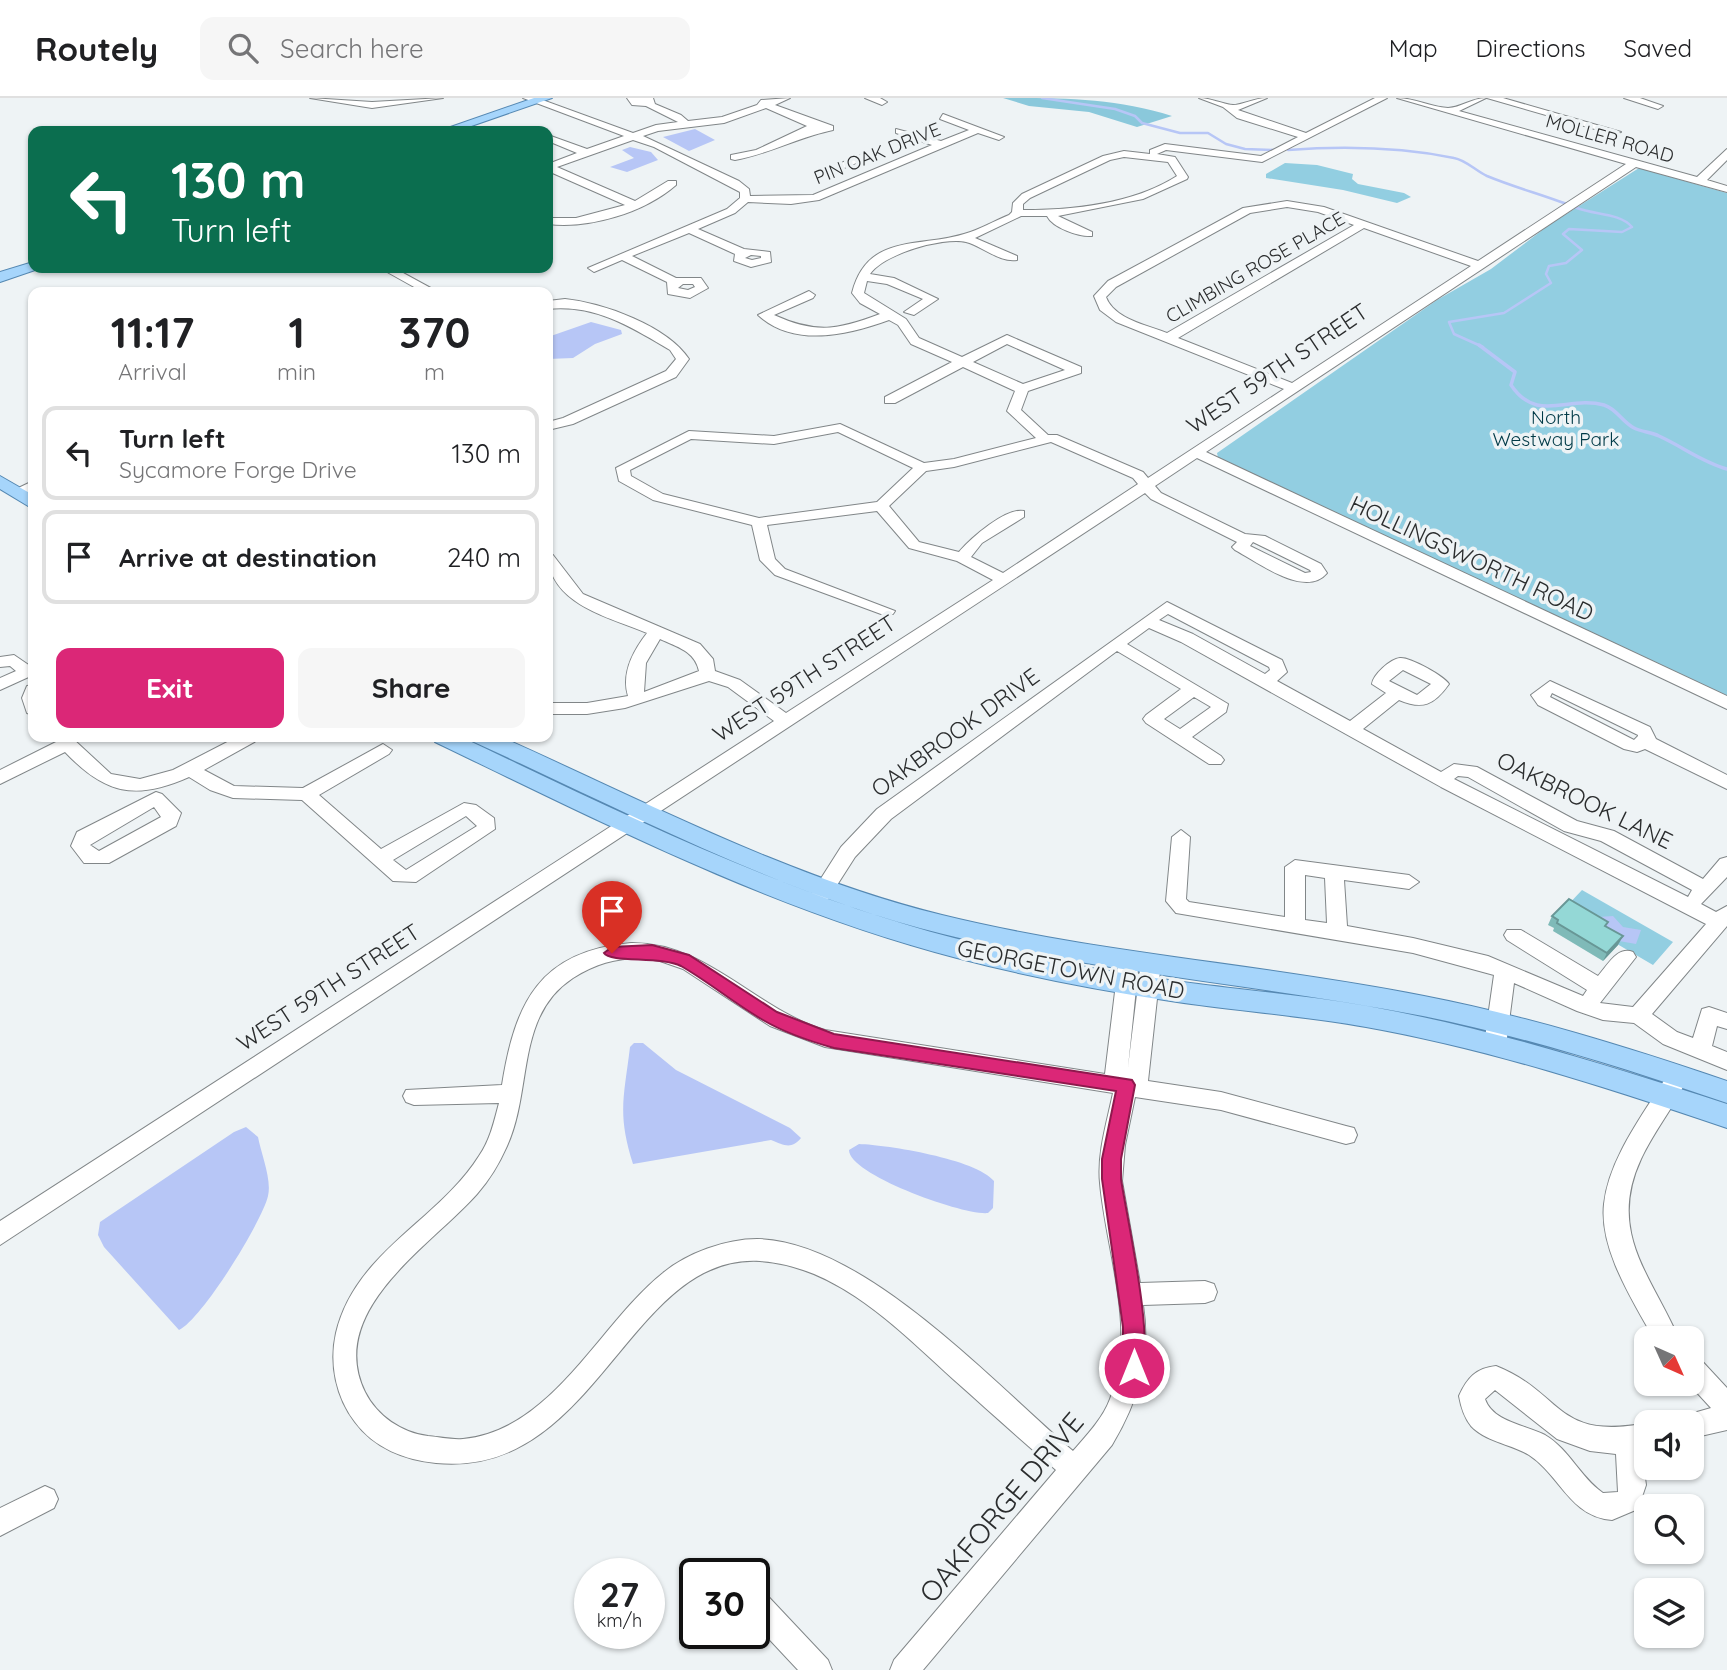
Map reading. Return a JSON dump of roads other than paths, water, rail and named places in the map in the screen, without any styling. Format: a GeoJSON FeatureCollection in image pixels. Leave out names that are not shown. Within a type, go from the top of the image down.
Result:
{"type":"FeatureCollection","features":[{"type":"Feature","properties":{"kind":"main road"},"geometry":{"type":"LineString","coordinates":[[460,126],[539,99]]}},
{"type":"Feature","properties":{"kind":"main road"},"geometry":{"type":"LineString","coordinates":[[0,277],[28,268]]}},
{"type":"Feature","properties":{"kind":"main road"},"geometry":{"type":"LineString","coordinates":[[0,463],[28,487]]}},
{"type":"Feature","properties":{"kind":"main road"},"geometry":{"type":"LineString","coordinates":[[0,481],[28,487]]}},
{"type":"Feature","properties":{"kind":"main road","name":"GEORGETOWN ROAD"},"geometry":{"type":"LineString","coordinates":[[455,742],[635,819]]}},
{"type":"Feature","properties":{"kind":"main road","name":"GEORGETOWN ROAD"},"geometry":{"type":"LineString","coordinates":[[491,742],[743,877],[819,896],[867,924],[943,945],[1139,973],[1297,1005],[1497,1033],[1619,1079],[1727,1092]]}},
{"type":"Feature","properties":{"kind":"main road","name":"GEORGETOWN ROAD"},"geometry":{"type":"LineString","coordinates":[[1673,1086],[1727,1116]]}},
{"type":"Feature","properties":{"kind":"street"},"geometry":{"type":"LineString","coordinates":[[315,98],[340,103],[389,104],[438,98]]}},
{"type":"Feature","properties":{"kind":"street"},"geometry":{"type":"LineString","coordinates":[[632,98],[634,103],[648,101],[680,118],[685,124]]}},
{"type":"Feature","properties":{"kind":"street"},"geometry":{"type":"LineString","coordinates":[[747,98],[811,127],[825,130]]}},
{"type":"Feature","properties":{"kind":"street"},"geometry":{"type":"LineString","coordinates":[[553,165],[660,127],[724,120],[785,98]]}},
{"type":"Feature","properties":{"kind":"street"},"geometry":{"type":"LineString","coordinates":[[870,98],[882,102]]}},
{"type":"Feature","properties":{"kind":"street"},"geometry":{"type":"LineString","coordinates":[[1205,98],[1242,117],[1307,136]]}},
{"type":"Feature","properties":{"kind":"street"},"geometry":{"type":"LineString","coordinates":[[1230,109],[1262,98]]}},
{"type":"Feature","properties":{"kind":"street"},"geometry":{"type":"LineString","coordinates":[[1150,155],[1166,147],[1219,152],[1259,160],[1382,98]]}},
{"type":"Feature","properties":{"kind":"street","name":"MOLLER ROAD"},"geometry":{"type":"LineString","coordinates":[[1402,98],[1727,189]]}},
{"type":"Feature","properties":{"kind":"street"},"geometry":{"type":"LineString","coordinates":[[1455,112],[1482,101],[1482,98]]}},
{"type":"Feature","properties":{"kind":"street"},"geometry":{"type":"LineString","coordinates":[[1492,98],[1616,132]]}},
{"type":"Feature","properties":{"kind":"street"},"geometry":{"type":"LineString","coordinates":[[1629,98],[1658,106]]}},
{"type":"Feature","properties":{"kind":"street"},"geometry":{"type":"LineString","coordinates":[[539,99],[635,136],[737,184],[745,191],[745,199],[736,209],[594,268]]}},
{"type":"Feature","properties":{"kind":"street"},"geometry":{"type":"LineString","coordinates":[[946,121],[999,137]]}},
{"type":"Feature","properties":{"kind":"street"},"geometry":{"type":"LineString","coordinates":[[735,157],[759,153],[811,127]]}},
{"type":"Feature","properties":{"kind":"street","name":"PIN OAK DRIVE"},"geometry":{"type":"LineString","coordinates":[[745,199],[807,200],[979,129]]}},
{"type":"Feature","properties":{"kind":"street"},"geometry":{"type":"LineString","coordinates":[[900,131],[942,145]]}},
{"type":"Feature","properties":{"kind":"street"},"geometry":{"type":"LineString","coordinates":[[915,136],[928,131]]}},
{"type":"Feature","properties":{"kind":"street"},"geometry":{"type":"LineString","coordinates":[[553,140],[587,153]]}},
{"type":"Feature","properties":{"kind":"street"},"geometry":{"type":"LineString","coordinates":[[853,152],[892,166]]}},
{"type":"Feature","properties":{"kind":"street"},"geometry":{"type":"LineString","coordinates":[[1687,178],[1718,162],[1727,152]]}},
{"type":"Feature","properties":{"kind":"street"},"geometry":{"type":"LineString","coordinates":[[890,400],[962,362],[1006,339],[1076,370],[1021,388],[962,362],[915,341],[902,322],[860,296],[857,290],[875,261],[909,245],[965,238],[983,232],[1018,213],[1082,212],[1156,192],[1183,178],[1175,162],[1150,155],[1127,153],[1107,158],[1024,197],[1018,204],[1018,213]]}},
{"type":"Feature","properties":{"kind":"street"},"geometry":{"type":"LineString","coordinates":[[825,172],[865,156]]}},
{"type":"Feature","properties":{"kind":"street"},"geometry":{"type":"LineString","coordinates":[[1699,181],[1716,168],[1718,162]]}},
{"type":"Feature","properties":{"kind":"street","name":"WEST 59TH STREET"},"geometry":{"type":"LineString","coordinates":[[0,1234],[1004,580],[1634,163]]}},
{"type":"Feature","properties":{"kind":"street"},"geometry":{"type":"LineString","coordinates":[[813,167],[853,183]]}},
{"type":"Feature","properties":{"kind":"street"},"geometry":{"type":"LineString","coordinates":[[553,169],[632,204]]}},
{"type":"Feature","properties":{"kind":"street"},"geometry":{"type":"LineString","coordinates":[[563,222],[632,204],[664,191],[672,183]]}},
{"type":"Feature","properties":{"kind":"street"},"geometry":{"type":"LineString","coordinates":[[1293,388],[1119,319],[1104,307],[1100,296],[1112,284],[1247,210],[1272,204],[1320,209],[1479,265]]}},
{"type":"Feature","properties":{"kind":"street"},"geometry":{"type":"LineString","coordinates":[[1051,213],[1055,220],[1088,234]]}},
{"type":"Feature","properties":{"kind":"street","name":"CLIMBING ROSE PLACE"},"geometry":{"type":"LineString","coordinates":[[1168,338],[1361,225]]}},
{"type":"Feature","properties":{"kind":"street"},"geometry":{"type":"LineString","coordinates":[[690,229],[743,253]]}},
{"type":"Feature","properties":{"kind":"street"},"geometry":{"type":"LineString","coordinates":[[965,238],[1013,258]]}},
{"type":"Feature","properties":{"kind":"street"},"geometry":{"type":"LineString","coordinates":[[622,256],[676,282]]}},
{"type":"Feature","properties":{"kind":"street"},"geometry":{"type":"LineString","coordinates":[[396,273],[422,287]]}},
{"type":"Feature","properties":{"kind":"street"},"geometry":{"type":"LineString","coordinates":[[863,277],[890,281],[932,299],[910,312]]}},
{"type":"Feature","properties":{"kind":"street"},"geometry":{"type":"LineString","coordinates":[[809,295],[764,315],[801,332],[852,329],[890,314]]}},
{"type":"Feature","properties":{"kind":"street"},"geometry":{"type":"LineString","coordinates":[[553,304],[568,302],[595,306],[680,351],[682,362],[674,372],[568,421],[553,425]]}},
{"type":"Feature","properties":{"kind":"street"},"geometry":{"type":"LineString","coordinates":[[1021,388],[1014,411],[1044,438]]}},
{"type":"Feature","properties":{"kind":"street"},"geometry":{"type":"LineString","coordinates":[[922,467],[881,506],[760,522],[658,498],[624,478],[623,468],[689,435],[774,440],[838,428],[922,467],[954,463],[1044,438],[1060,440],[1138,475],[1157,496],[1245,540]]}},
{"type":"Feature","properties":{"kind":"street","name":"HOLLINGSWORTH ROAD"},"geometry":{"type":"LineString","coordinates":[[1197,453],[1727,704]]}},
{"type":"Feature","properties":{"kind":"street"},"geometry":{"type":"LineString","coordinates":[[881,506],[914,545],[962,558],[1004,580]]}},
{"type":"Feature","properties":{"kind":"street"},"geometry":{"type":"LineString","coordinates":[[962,558],[977,540],[1019,514]]}},
{"type":"Feature","properties":{"kind":"street"},"geometry":{"type":"LineString","coordinates":[[760,522],[768,560],[779,571],[887,611]]}},
{"type":"Feature","properties":{"kind":"street"},"geometry":{"type":"LineString","coordinates":[[553,575],[581,599],[700,653],[706,662],[708,675]]}},
{"type":"Feature","properties":{"kind":"street","name":"OAKBROOK DRIVE"},"geometry":{"type":"LineString","coordinates":[[819,896],[858,841],[884,814],[1148,621]]}},
{"type":"Feature","properties":{"kind":"street","name":"OAKBROOK LANE"},"geometry":{"type":"LineString","coordinates":[[1148,621],[1183,636],[1442,780],[1690,906],[1723,917]]}},
{"type":"Feature","properties":{"kind":"street"},"geometry":{"type":"LineString","coordinates":[[638,699],[633,687],[642,650],[657,632]]}},
{"type":"Feature","properties":{"kind":"street"},"geometry":{"type":"LineString","coordinates":[[1116,644],[1219,704],[1220,708],[1179,738]]}},
{"type":"Feature","properties":{"kind":"street"},"geometry":{"type":"LineString","coordinates":[[0,662],[14,660],[28,672]]}},
{"type":"Feature","properties":{"kind":"street"},"geometry":{"type":"LineString","coordinates":[[0,685],[28,675]]}},
{"type":"Feature","properties":{"kind":"street"},"geometry":{"type":"LineString","coordinates":[[553,709],[593,708],[638,699],[708,675],[725,680],[786,721]]}},
{"type":"Feature","properties":{"kind":"street"},"geometry":{"type":"LineString","coordinates":[[1550,686],[1557,687],[1644,731],[1648,736],[1645,741],[1637,746],[1630,745],[1542,701],[1539,695],[1550,686]]}},
{"type":"Feature","properties":{"kind":"street"},"geometry":{"type":"LineString","coordinates":[[1193,689],[1152,719],[1215,760]]}},
{"type":"Feature","properties":{"kind":"street"},"geometry":{"type":"LineString","coordinates":[[1351,729],[1397,693]]}},
{"type":"Feature","properties":{"kind":"street"},"geometry":{"type":"LineString","coordinates":[[1645,741],[1727,783]]}},
{"type":"Feature","properties":{"kind":"street"},"geometry":{"type":"LineString","coordinates":[[0,778],[62,742]]}},
{"type":"Feature","properties":{"kind":"street"},"geometry":{"type":"LineString","coordinates":[[67,742],[111,781],[156,790],[241,742]]}},
{"type":"Feature","properties":{"kind":"street"},"geometry":{"type":"LineString","coordinates":[[190,769],[218,788],[233,792],[306,794],[383,750]]}},
{"type":"Feature","properties":{"kind":"street","name":"OAKBROOK LANE"},"geometry":{"type":"LineString","coordinates":[[1442,780],[1454,770],[1471,771],[1571,826],[1603,834],[1706,888]]}},
{"type":"Feature","properties":{"kind":"street"},"geometry":{"type":"LineString","coordinates":[[306,794],[380,859],[400,876],[409,877],[487,825],[470,810],[461,809],[380,859]]}},
{"type":"Feature","properties":{"kind":"street"},"geometry":{"type":"LineString","coordinates":[[1181,836],[1177,901],[1181,907],[1337,931],[1461,957],[1505,970],[1585,1006],[1618,1017],[1638,1015],[1670,1038],[1727,1061]]}},
{"type":"Feature","properties":{"kind":"street"},"geometry":{"type":"LineString","coordinates":[[1690,906],[1727,864]]}},
{"type":"Feature","properties":{"kind":"street"},"geometry":{"type":"LineString","coordinates":[[1295,924],[1294,869],[1409,882]]}},
{"type":"Feature","properties":{"kind":"street"},"geometry":{"type":"LineString","coordinates":[[1334,872],[1337,931]]}},
{"type":"Feature","properties":{"kind":"street"},"geometry":{"type":"LineString","coordinates":[[1638,1015],[1723,917]]}},
{"type":"Feature","properties":{"kind":"street"},"geometry":{"type":"LineString","coordinates":[[1514,935],[1601,988]]}},
{"type":"Feature","properties":{"kind":"street"},"geometry":{"type":"LineString","coordinates":[[1075,1469],[870,1294],[798,1257],[758,1250],[718,1256],[673,1279],[550,1414],[514,1437],[487,1448],[451,1453],[408,1446],[386,1434],[363,1411],[350,1385],[346,1353],[354,1313],[366,1291],[387,1264],[489,1162],[500,1137],[523,1022],[546,986],[585,961],[612,953],[639,951],[684,960],[771,1016],[801,1031],[834,1041],[1231,1103],[1346,1135]]}},
{"type":"Feature","properties":{"kind":"street"},"geometry":{"type":"LineString","coordinates":[[1585,1006],[1626,957]]}},
{"type":"Feature","properties":{"kind":"street"},"geometry":{"type":"LineString","coordinates":[[1497,1033],[1505,970]]}},
{"type":"Feature","properties":{"kind":"street","name":"OAKFORGE DRIVE"},"geometry":{"type":"LineString","coordinates":[[904,1670],[1114,1423],[1131,1384],[1135,1343],[1111,1179],[1112,1159],[1126,1085],[1139,973]]}},
{"type":"Feature","properties":{"kind":"street"},"geometry":{"type":"LineString","coordinates":[[1700,1051],[1707,1018],[1709,1016],[1727,1021]]}},
{"type":"Feature","properties":{"kind":"street"},"geometry":{"type":"LineString","coordinates":[[1661,1326],[1621,1242],[1615,1207],[1626,1168],[1673,1086]]}},
{"type":"Feature","properties":{"kind":"street"},"geometry":{"type":"LineString","coordinates":[[414,1096],[510,1094]]}},
{"type":"Feature","properties":{"kind":"street"},"geometry":{"type":"LineString","coordinates":[[1129,1294],[1205,1292]]}},
{"type":"Feature","properties":{"kind":"street"},"geometry":{"type":"LineString","coordinates":[[1496,1378],[1512,1385],[1545,1417],[1579,1436],[1604,1442],[1637,1438],[1629,1500],[1621,1506],[1606,1507],[1587,1497],[1565,1469],[1543,1449],[1485,1422],[1474,1407],[1472,1396],[1485,1379],[1496,1378]]}},
{"type":"Feature","properties":{"kind":"street"},"geometry":{"type":"LineString","coordinates":[[1704,1382],[1727,1407]]}},
{"type":"Feature","properties":{"kind":"street"},"geometry":{"type":"LineString","coordinates":[[1704,1422],[1727,1417]]}},
{"type":"Feature","properties":{"kind":"street"},"geometry":{"type":"LineString","coordinates":[[0,1522],[45,1499]]}},
{"type":"Feature","properties":{"kind":"street"},"geometry":{"type":"LineString","coordinates":[[770,1619],[818,1670]]}},
{"type":"Feature","properties":{"kind":"waterway"},"geometry":{"type":"LineString","coordinates":[[1042,98],[1115,109],[1135,116],[1142,123],[1180,133],[1208,133],[1226,144],[1245,149],[1274,150]]}},
{"type":"Feature","properties":{"kind":"waterway"},"geometry":{"type":"LineString","coordinates":[[1288,150],[1371,148],[1454,158],[1498,180],[1584,210],[1621,219],[1632,227],[1622,232],[1569,229],[1563,234],[1582,250],[1566,263],[1549,266],[1546,274],[1551,283],[1504,313],[1449,322],[1454,334],[1480,346]]}},
{"type":"Feature","properties":{"kind":"waterway"},"geometry":{"type":"LineString","coordinates":[[1480,346],[1515,372],[1511,385],[1521,397],[1531,403],[1542,406],[1578,403],[1604,405],[1634,428],[1659,436],[1727,469]]}},
{"type":"Feature","properties":{"kind":"park label","name":"North Westway Park"},"geometry":{"type":"Point","coordinates":[1556,428]}}]}
